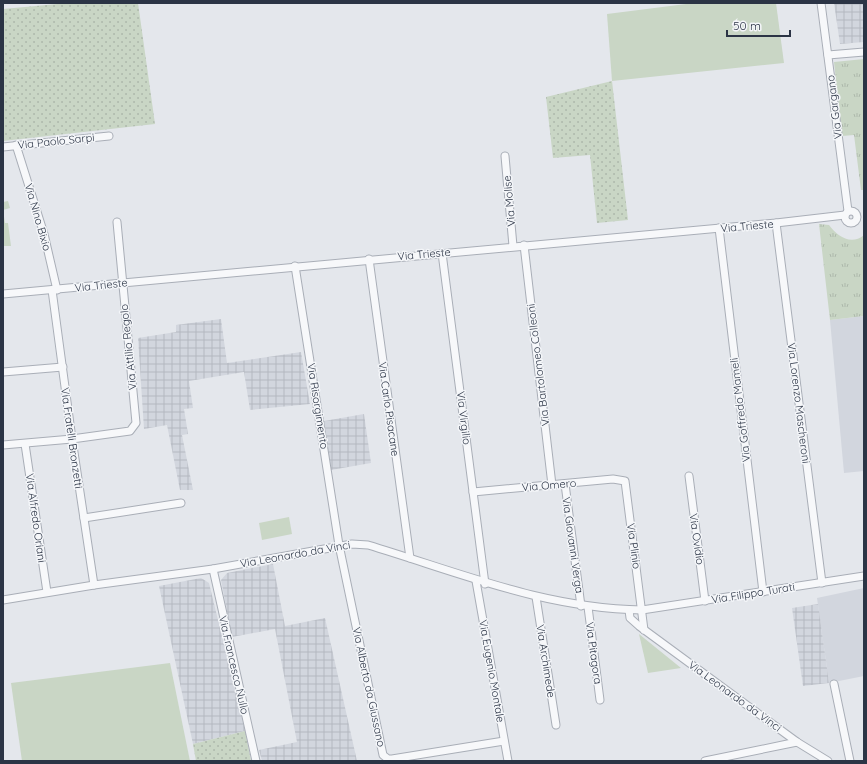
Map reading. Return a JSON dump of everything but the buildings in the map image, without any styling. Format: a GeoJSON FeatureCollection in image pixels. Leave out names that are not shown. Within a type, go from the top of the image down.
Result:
{"type":"FeatureCollection","features":[{"type":"Feature","properties":{"kind":"street","name":"Via Gargano"},"geometry":{"type":"LineString","coordinates":[[821,3],[846,213]]}},
{"type":"Feature","properties":{"kind":"street"},"geometry":{"type":"LineString","coordinates":[[828,55],[864,52]]}},
{"type":"Feature","properties":{"kind":"street","name":"Via Paolo Sarpi"},"geometry":{"type":"LineString","coordinates":[[3,147],[109,136]]}},
{"type":"Feature","properties":{"kind":"street","name":"Via Nino Bixio"},"geometry":{"type":"LineString","coordinates":[[16,145],[44,234],[54,290]]}},
{"type":"Feature","properties":{"kind":"street","name":"Via Molise"},"geometry":{"type":"LineString","coordinates":[[505,156],[513,246]]}},
{"type":"Feature","properties":{"kind":"street","name":"Via Trieste"},"geometry":{"type":"LineString","coordinates":[[3,294],[776,223],[852,211],[860,214],[856,220],[850,224],[846,222],[846,213]]}},
{"type":"Feature","properties":{"kind":"street","name":"Via Attilio Regolo"},"geometry":{"type":"LineString","coordinates":[[72,439],[130,431],[136,423],[117,222]]}},
{"type":"Feature","properties":{"kind":"street","name":"Via Lorenzo Mascheroni"},"geometry":{"type":"LineString","coordinates":[[776,223],[822,583]]}},
{"type":"Feature","properties":{"kind":"street","name":"Via Goffredo Mameli"},"geometry":{"type":"LineString","coordinates":[[719,228],[763,592]]}},
{"type":"Feature","properties":{"kind":"street","name":"Via Bartolomeo Colleoni"},"geometry":{"type":"LineString","coordinates":[[524,245],[552,485]]}},
{"type":"Feature","properties":{"kind":"street","name":"Via Virgilio"},"geometry":{"type":"LineString","coordinates":[[442,253],[485,584]]}},
{"type":"Feature","properties":{"kind":"street","name":"Via Carlo Pisacane"},"geometry":{"type":"LineString","coordinates":[[369,260],[410,558]]}},
{"type":"Feature","properties":{"kind":"street","name":"Via Risorgimento"},"geometry":{"type":"LineString","coordinates":[[296,266],[339,545]]}},
{"type":"Feature","properties":{"kind":"street","name":"Via Fratelli Bronzetti"},"geometry":{"type":"LineString","coordinates":[[54,290],[72,439],[94,584]]}},
{"type":"Feature","properties":{"kind":"street"},"geometry":{"type":"LineString","coordinates":[[3,372],[63,367]]}},
{"type":"Feature","properties":{"kind":"street"},"geometry":{"type":"LineString","coordinates":[[3,445],[72,439]]}},
{"type":"Feature","properties":{"kind":"street","name":"Via Alfredo Oriani"},"geometry":{"type":"LineString","coordinates":[[25,444],[47,592]]}},
{"type":"Feature","properties":{"kind":"street","name":"Via Ovidio"},"geometry":{"type":"LineString","coordinates":[[689,476],[705,601]]}},
{"type":"Feature","properties":{"kind":"street","name":"Via Omero"},"geometry":{"type":"LineString","coordinates":[[473,492],[613,479],[625,481]]}},
{"type":"Feature","properties":{"kind":"street","name":"Via Plinio"},"geometry":{"type":"LineString","coordinates":[[625,481],[642,610]]}},
{"type":"Feature","properties":{"kind":"street","name":"Via Giovanni Verga"},"geometry":{"type":"LineString","coordinates":[[565,484],[584,606]]}},
{"type":"Feature","properties":{"kind":"street"},"geometry":{"type":"LineString","coordinates":[[84,518],[181,503]]}},
{"type":"Feature","properties":{"kind":"street","name":"Via Leonardo da Vinci"},"geometry":{"type":"LineString","coordinates":[[3,600],[94,584],[213,569],[339,545],[368,545],[485,584],[536,597],[584,606],[642,610]]}},
{"type":"Feature","properties":{"kind":"street","name":"Via Alberto da Giussano"},"geometry":{"type":"LineString","coordinates":[[339,545],[384,755],[392,759],[504,741]]}},
{"type":"Feature","properties":{"kind":"street","name":"Via Francesco Nullo"},"geometry":{"type":"LineString","coordinates":[[213,569],[256,761]]}},
{"type":"Feature","properties":{"kind":"street","name":"Via Filippo Turati"},"geometry":{"type":"LineString","coordinates":[[642,610],[864,576]]}},
{"type":"Feature","properties":{"kind":"street","name":"Via Eugenio Montale"},"geometry":{"type":"LineString","coordinates":[[476,581],[508,761]]}},
{"type":"Feature","properties":{"kind":"street","name":"Via Archimede"},"geometry":{"type":"LineString","coordinates":[[536,597],[556,725]]}},
{"type":"Feature","properties":{"kind":"street","name":"Via Pitagora"},"geometry":{"type":"LineString","coordinates":[[584,606],[600,700]]}},
{"type":"Feature","properties":{"kind":"street","name":"Via Leonardo da Vinci"},"geometry":{"type":"LineString","coordinates":[[629,610],[631,620],[644,630],[797,742],[828,761]]}},
{"type":"Feature","properties":{"kind":"street"},"geometry":{"type":"LineString","coordinates":[[642,610],[644,630]]}},
{"type":"Feature","properties":{"kind":"street"},"geometry":{"type":"LineString","coordinates":[[834,684],[850,761]]}},
{"type":"Feature","properties":{"kind":"street"},"geometry":{"type":"LineString","coordinates":[[705,761],[797,742]]}},
{"type":"Feature","properties":{"kind":"shaded area"},"geometry":{"type":"Polygon","coordinates":[[[834,3],[864,3],[864,42],[840,44],[834,3]]]}},
{"type":"Feature","properties":{"kind":"shaded area"},"geometry":{"type":"Polygon","coordinates":[[[864,316],[864,471],[844,473],[830,320],[864,316]]]}},
{"type":"Feature","properties":{"kind":"shaded area"},"geometry":{"type":"Polygon","coordinates":[[[221,319],[227,363],[301,352],[310,404],[250,410],[244,372],[189,381],[193,408],[184,409],[188,434],[182,435],[193,490],[180,490],[167,425],[144,429],[138,338],[176,332],[176,325],[221,319]]]}},
{"type":"Feature","properties":{"kind":"shaded area"},"geometry":{"type":"Polygon","coordinates":[[[364,414],[371,463],[331,470],[324,421],[364,414]]]}},
{"type":"Feature","properties":{"kind":"shaded area"},"geometry":{"type":"Polygon","coordinates":[[[273,564],[285,626],[325,618],[357,761],[262,761],[259,750],[297,742],[275,629],[232,637],[221,580],[227,573],[273,564]]]}},
{"type":"Feature","properties":{"kind":"shaded area"},"geometry":{"type":"Polygon","coordinates":[[[201,578],[209,583],[245,731],[193,744],[159,586],[201,578]]]}},
{"type":"Feature","properties":{"kind":"shaded area"},"geometry":{"type":"Polygon","coordinates":[[[864,588],[864,676],[829,683],[817,598],[864,588]]]}},
{"type":"Feature","properties":{"kind":"shaded area"},"geometry":{"type":"Polygon","coordinates":[[[818,604],[829,683],[803,686],[792,608],[818,604]]]}},
{"type":"Feature","properties":{"kind":"green space"},"geometry":{"type":"Polygon","coordinates":[[[68,3],[138,3],[155,124],[3,141],[3,9],[68,3]]]}},
{"type":"Feature","properties":{"kind":"green space"},"geometry":{"type":"Polygon","coordinates":[[[694,3],[776,3],[784,63],[612,81],[607,14],[694,3]]]}},
{"type":"Feature","properties":{"kind":"green space"},"geometry":{"type":"Polygon","coordinates":[[[864,59],[864,190],[861,190],[854,135],[842,136],[834,62],[864,59]]]}},
{"type":"Feature","properties":{"kind":"green space"},"geometry":{"type":"Polygon","coordinates":[[[612,81],[628,220],[597,223],[590,155],[553,158],[546,97],[612,81]]]}},
{"type":"Feature","properties":{"kind":"green space"},"geometry":{"type":"Polygon","coordinates":[[[8,201],[10,208],[3,210],[3,202],[8,201]]]}},
{"type":"Feature","properties":{"kind":"green space"},"geometry":{"type":"Polygon","coordinates":[[[3,210],[5,223],[8,223],[11,246],[3,246],[3,210]]]}},
{"type":"Feature","properties":{"kind":"green space"},"geometry":{"type":"Polygon","coordinates":[[[819,224],[829,225],[840,236],[849,240],[854,240],[864,235],[864,316],[830,320],[819,224]]]}},
{"type":"Feature","properties":{"kind":"green space"},"geometry":{"type":"Polygon","coordinates":[[[289,517],[292,534],[262,540],[259,523],[289,517]]]}},
{"type":"Feature","properties":{"kind":"green space"},"geometry":{"type":"Polygon","coordinates":[[[639,634],[681,668],[648,673],[639,634]]]}},
{"type":"Feature","properties":{"kind":"green space"},"geometry":{"type":"Polygon","coordinates":[[[170,663],[190,761],[22,761],[11,683],[170,663]]]}},
{"type":"Feature","properties":{"kind":"green space"},"geometry":{"type":"Polygon","coordinates":[[[245,731],[251,761],[196,761],[193,744],[245,731]]]}}]}
